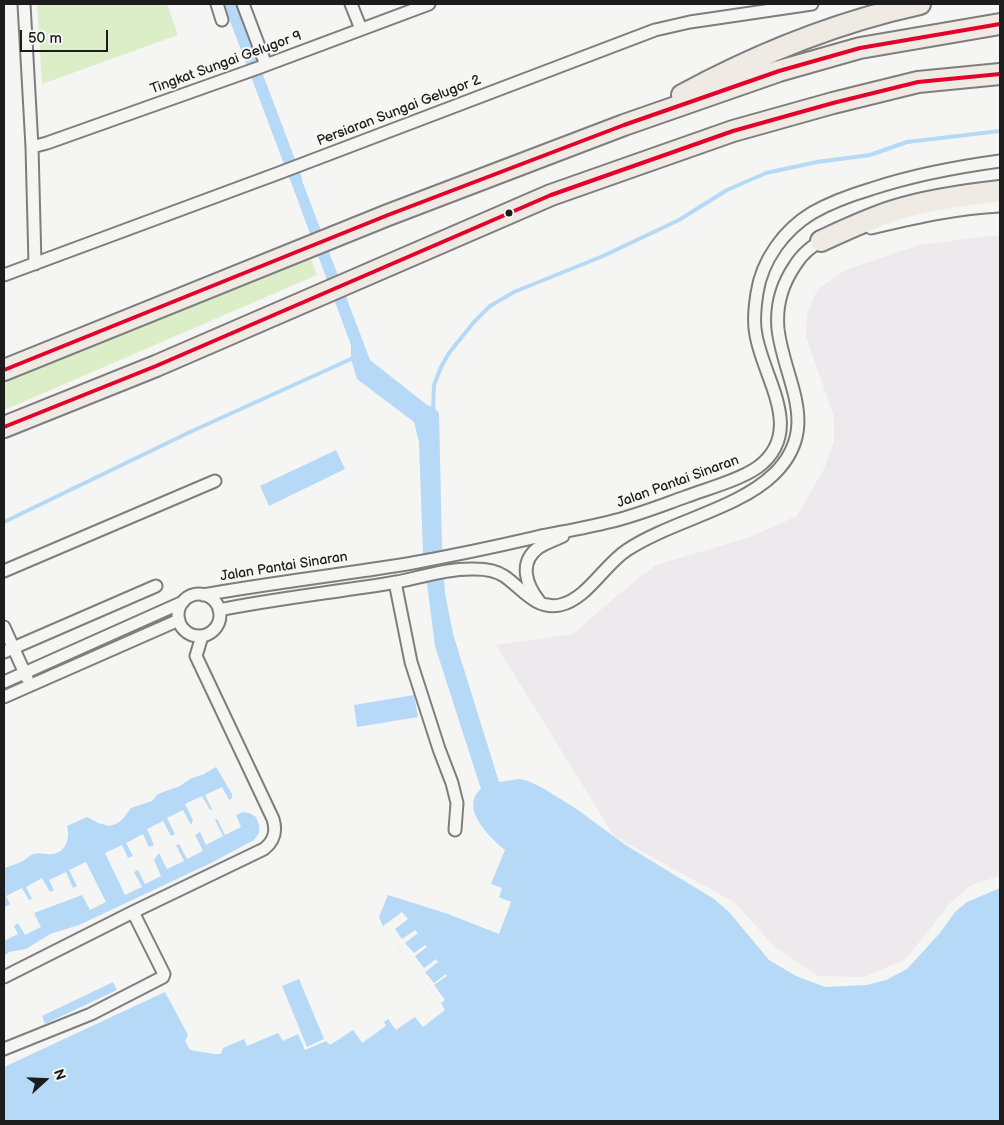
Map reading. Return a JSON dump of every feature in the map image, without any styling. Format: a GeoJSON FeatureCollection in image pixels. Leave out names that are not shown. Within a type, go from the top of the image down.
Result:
{"type":"FeatureCollection","features":[{"type":"Feature","properties":{"kind":"highway"},"geometry":{"type":"LineString","coordinates":[[624,125],[726,71],[792,43],[888,11],[920,4]]}},
{"type":"Feature","properties":{"kind":"highway"},"geometry":{"type":"LineString","coordinates":[[4,370],[337,235],[624,125],[779,71],[860,48],[1000,24]]}},
{"type":"Feature","properties":{"kind":"highway"},"geometry":{"type":"LineString","coordinates":[[4,428],[156,366],[551,194],[733,131],[833,102],[918,82],[1000,74]]}},
{"type":"Feature","properties":{"kind":"highway"},"geometry":{"type":"LineString","coordinates":[[821,241],[861,222],[893,211],[928,202],[1000,191]]}},
{"type":"Feature","properties":{"kind":"street"},"geometry":{"type":"LineString","coordinates":[[24,4],[32,147],[35,264]]}},
{"type":"Feature","properties":{"kind":"street"},"geometry":{"type":"LineString","coordinates":[[218,4],[222,20]]}},
{"type":"Feature","properties":{"kind":"street"},"geometry":{"type":"LineString","coordinates":[[243,4],[262,66]]}},
{"type":"Feature","properties":{"kind":"street"},"geometry":{"type":"LineString","coordinates":[[351,4],[361,30]]}},
{"type":"Feature","properties":{"kind":"street","name":"Tingkat Sungai Gelugor 9"},"geometry":{"type":"LineString","coordinates":[[32,147],[242,74],[429,4]]}},
{"type":"Feature","properties":{"kind":"street","name":"Persiaran Sungai Gelugor 2"},"geometry":{"type":"LineString","coordinates":[[4,275],[655,30],[690,22],[812,4]]}},
{"type":"Feature","properties":{"kind":"street","name":"Jalan Pantai Sinaran"},"geometry":{"type":"LineString","coordinates":[[203,595],[406,564],[609,522],[654,508],[743,475],[758,467],[767,458],[777,440],[781,426],[780,412],[755,334],[755,305],[758,287],[768,260],[781,239],[811,213],[859,192],[907,178],[962,166],[1000,161]]}},
{"type":"Feature","properties":{"kind":"street"},"geometry":{"type":"LineString","coordinates":[[219,610],[413,579],[464,568],[492,570],[503,576],[532,600],[550,606],[578,598],[601,572],[625,551],[651,536],[739,498],[760,486],[782,466],[795,442],[798,429],[796,396],[778,330],[778,306],[786,279],[805,252],[821,241],[843,234],[940,212],[1000,206]]}},
{"type":"Feature","properties":{"kind":"street"},"geometry":{"type":"LineString","coordinates":[[4,571],[215,481]]}},
{"type":"Feature","properties":{"kind":"street","name":"Jalan Pantai Sinaran"},"geometry":{"type":"LineString","coordinates":[[540,603],[533,593],[526,575],[526,566],[530,557],[536,550],[576,528]]}},
{"type":"Feature","properties":{"kind":"street"},"geometry":{"type":"LineString","coordinates":[[395,582],[411,662],[452,783],[457,804],[454,830]]}},
{"type":"Feature","properties":{"kind":"street"},"geometry":{"type":"LineString","coordinates":[[8,650],[156,586]]}},
{"type":"Feature","properties":{"kind":"street"},"geometry":{"type":"LineString","coordinates":[[179,620],[9,694],[5,677],[24,672],[183,602],[192,596],[203,595],[213,600],[220,615],[217,626],[209,634],[202,636],[191,635],[185,631],[179,620],[180,607],[183,602]]}},
{"type":"Feature","properties":{"kind":"street"},"geometry":{"type":"LineString","coordinates":[[4,627],[8,650],[24,672],[30,685]]}},
{"type":"Feature","properties":{"kind":"street"},"geometry":{"type":"LineString","coordinates":[[4,977],[132,912],[264,849],[271,843],[275,836],[276,827],[273,819],[196,656],[202,636]]}},
{"type":"Feature","properties":{"kind":"street"},"geometry":{"type":"LineString","coordinates":[[4,1049],[91,1014],[163,977],[164,974],[132,912]]}},
{"type":"Feature","properties":{"kind":"shaded area"},"geometry":{"type":"Polygon","coordinates":[[[1000,235],[1000,876],[971,885],[950,903],[906,959],[863,977],[818,976],[775,947],[734,902],[614,836],[496,645],[573,634],[656,565],[750,537],[797,516],[824,469],[834,442],[834,417],[806,336],[807,314],[817,290],[845,270],[919,245],[1000,235]]]}},
{"type":"Feature","properties":{"kind":"green space"},"geometry":{"type":"Polygon","coordinates":[[[37,4],[167,4],[178,35],[42,84],[37,4]]]}},
{"type":"Feature","properties":{"kind":"green space"},"geometry":{"type":"Polygon","coordinates":[[[311,259],[317,275],[4,410],[4,383],[311,259]]]}},
{"type":"Feature","properties":{"kind":"water"},"geometry":{"type":"Polygon","coordinates":[[[298,170],[370,360],[427,405],[434,407],[439,413],[445,593],[453,634],[499,782],[519,779],[528,781],[575,808],[627,846],[714,899],[729,912],[769,960],[796,976],[825,987],[867,985],[886,980],[907,969],[940,933],[955,912],[967,902],[1000,888],[1000,1121],[4,1121],[4,1067],[165,992],[188,1035],[185,1041],[190,1050],[214,1054],[221,1054],[223,1048],[244,1039],[247,1046],[278,1033],[283,1041],[298,1034],[305,1050],[326,1041],[330,1045],[353,1030],[362,1043],[386,1026],[384,1022],[388,1019],[396,1030],[415,1017],[423,1027],[445,1010],[383,926],[379,917],[388,895],[448,914],[499,934],[511,902],[499,897],[502,888],[491,884],[505,850],[491,838],[475,813],[473,804],[475,796],[481,789],[435,646],[423,552],[419,442],[414,422],[357,379],[351,359],[351,345],[288,174],[298,170]]]}},
{"type":"Feature","properties":{"kind":"water"},"geometry":{"type":"Polygon","coordinates":[[[336,450],[345,469],[269,506],[260,486],[336,450]]]}},
{"type":"Feature","properties":{"kind":"water"},"geometry":{"type":"Polygon","coordinates":[[[414,695],[418,717],[357,727],[354,705],[414,695]]]}},
{"type":"Feature","properties":{"kind":"water"},"geometry":{"type":"Polygon","coordinates":[[[216,767],[232,794],[232,798],[229,800],[222,787],[205,795],[212,809],[210,810],[202,796],[185,804],[193,820],[191,825],[183,810],[167,818],[175,834],[171,836],[163,821],[147,829],[154,845],[149,847],[143,834],[126,843],[133,856],[128,858],[122,845],[105,853],[125,895],[142,887],[134,872],[138,870],[145,884],[161,876],[154,860],[159,853],[167,869],[184,861],[176,845],[179,844],[187,859],[203,851],[195,835],[200,832],[206,845],[223,836],[215,820],[217,819],[225,835],[241,827],[236,815],[243,812],[249,813],[256,817],[259,825],[259,833],[254,840],[211,863],[79,925],[50,934],[26,949],[9,952],[4,956],[4,941],[18,934],[14,926],[18,923],[25,935],[41,927],[34,913],[82,895],[90,910],[106,902],[86,862],[69,870],[77,886],[73,888],[66,872],[49,880],[54,890],[50,892],[42,878],[26,887],[32,899],[29,900],[22,888],[6,896],[10,904],[5,907],[4,868],[23,861],[33,854],[58,853],[62,850],[68,839],[67,826],[87,817],[109,826],[116,824],[122,820],[131,808],[152,801],[158,794],[180,786],[190,779],[216,767]]]}},
{"type":"Feature","properties":{"kind":"water"},"geometry":{"type":"Polygon","coordinates":[[[299,979],[324,1039],[307,1047],[282,986],[299,979]]]}},
{"type":"Feature","properties":{"kind":"water"},"geometry":{"type":"Polygon","coordinates":[[[113,982],[117,990],[45,1024],[42,1016],[113,982]]]}},
{"type":"Feature","properties":{"kind":"pier"},"geometry":{"type":"Polygon","coordinates":[[[402,912],[408,919],[395,929],[402,939],[415,930],[418,933],[405,943],[414,953],[425,945],[427,947],[415,956],[424,968],[436,959],[438,962],[425,972],[434,983],[446,974],[447,976],[434,985],[445,1000],[441,1003],[383,926],[402,912]]]}},
{"type":"Feature","properties":{"kind":"waterway"},"geometry":{"type":"LineString","coordinates":[[230,4],[296,179]]}},
{"type":"Feature","properties":{"kind":"waterway"},"geometry":{"type":"LineString","coordinates":[[433,411],[434,385],[449,353],[474,322],[490,306],[514,292],[603,256],[679,220],[727,190],[766,173],[817,162],[870,155],[907,142],[1000,131]]}},
{"type":"Feature","properties":{"kind":"waterway"},"geometry":{"type":"LineString","coordinates":[[4,522],[190,432],[351,359],[354,355]]}},
{"type":"Feature","properties":{"kind":"transit line"},"geometry":{"type":"LineString","coordinates":[[4,370],[388,215],[624,125],[779,71],[860,48],[1000,24]]}},
{"type":"Feature","properties":{"kind":"transit line"},"geometry":{"type":"LineString","coordinates":[[4,427],[156,366],[551,195],[733,131],[833,103],[918,82],[1000,74]]}}]}
